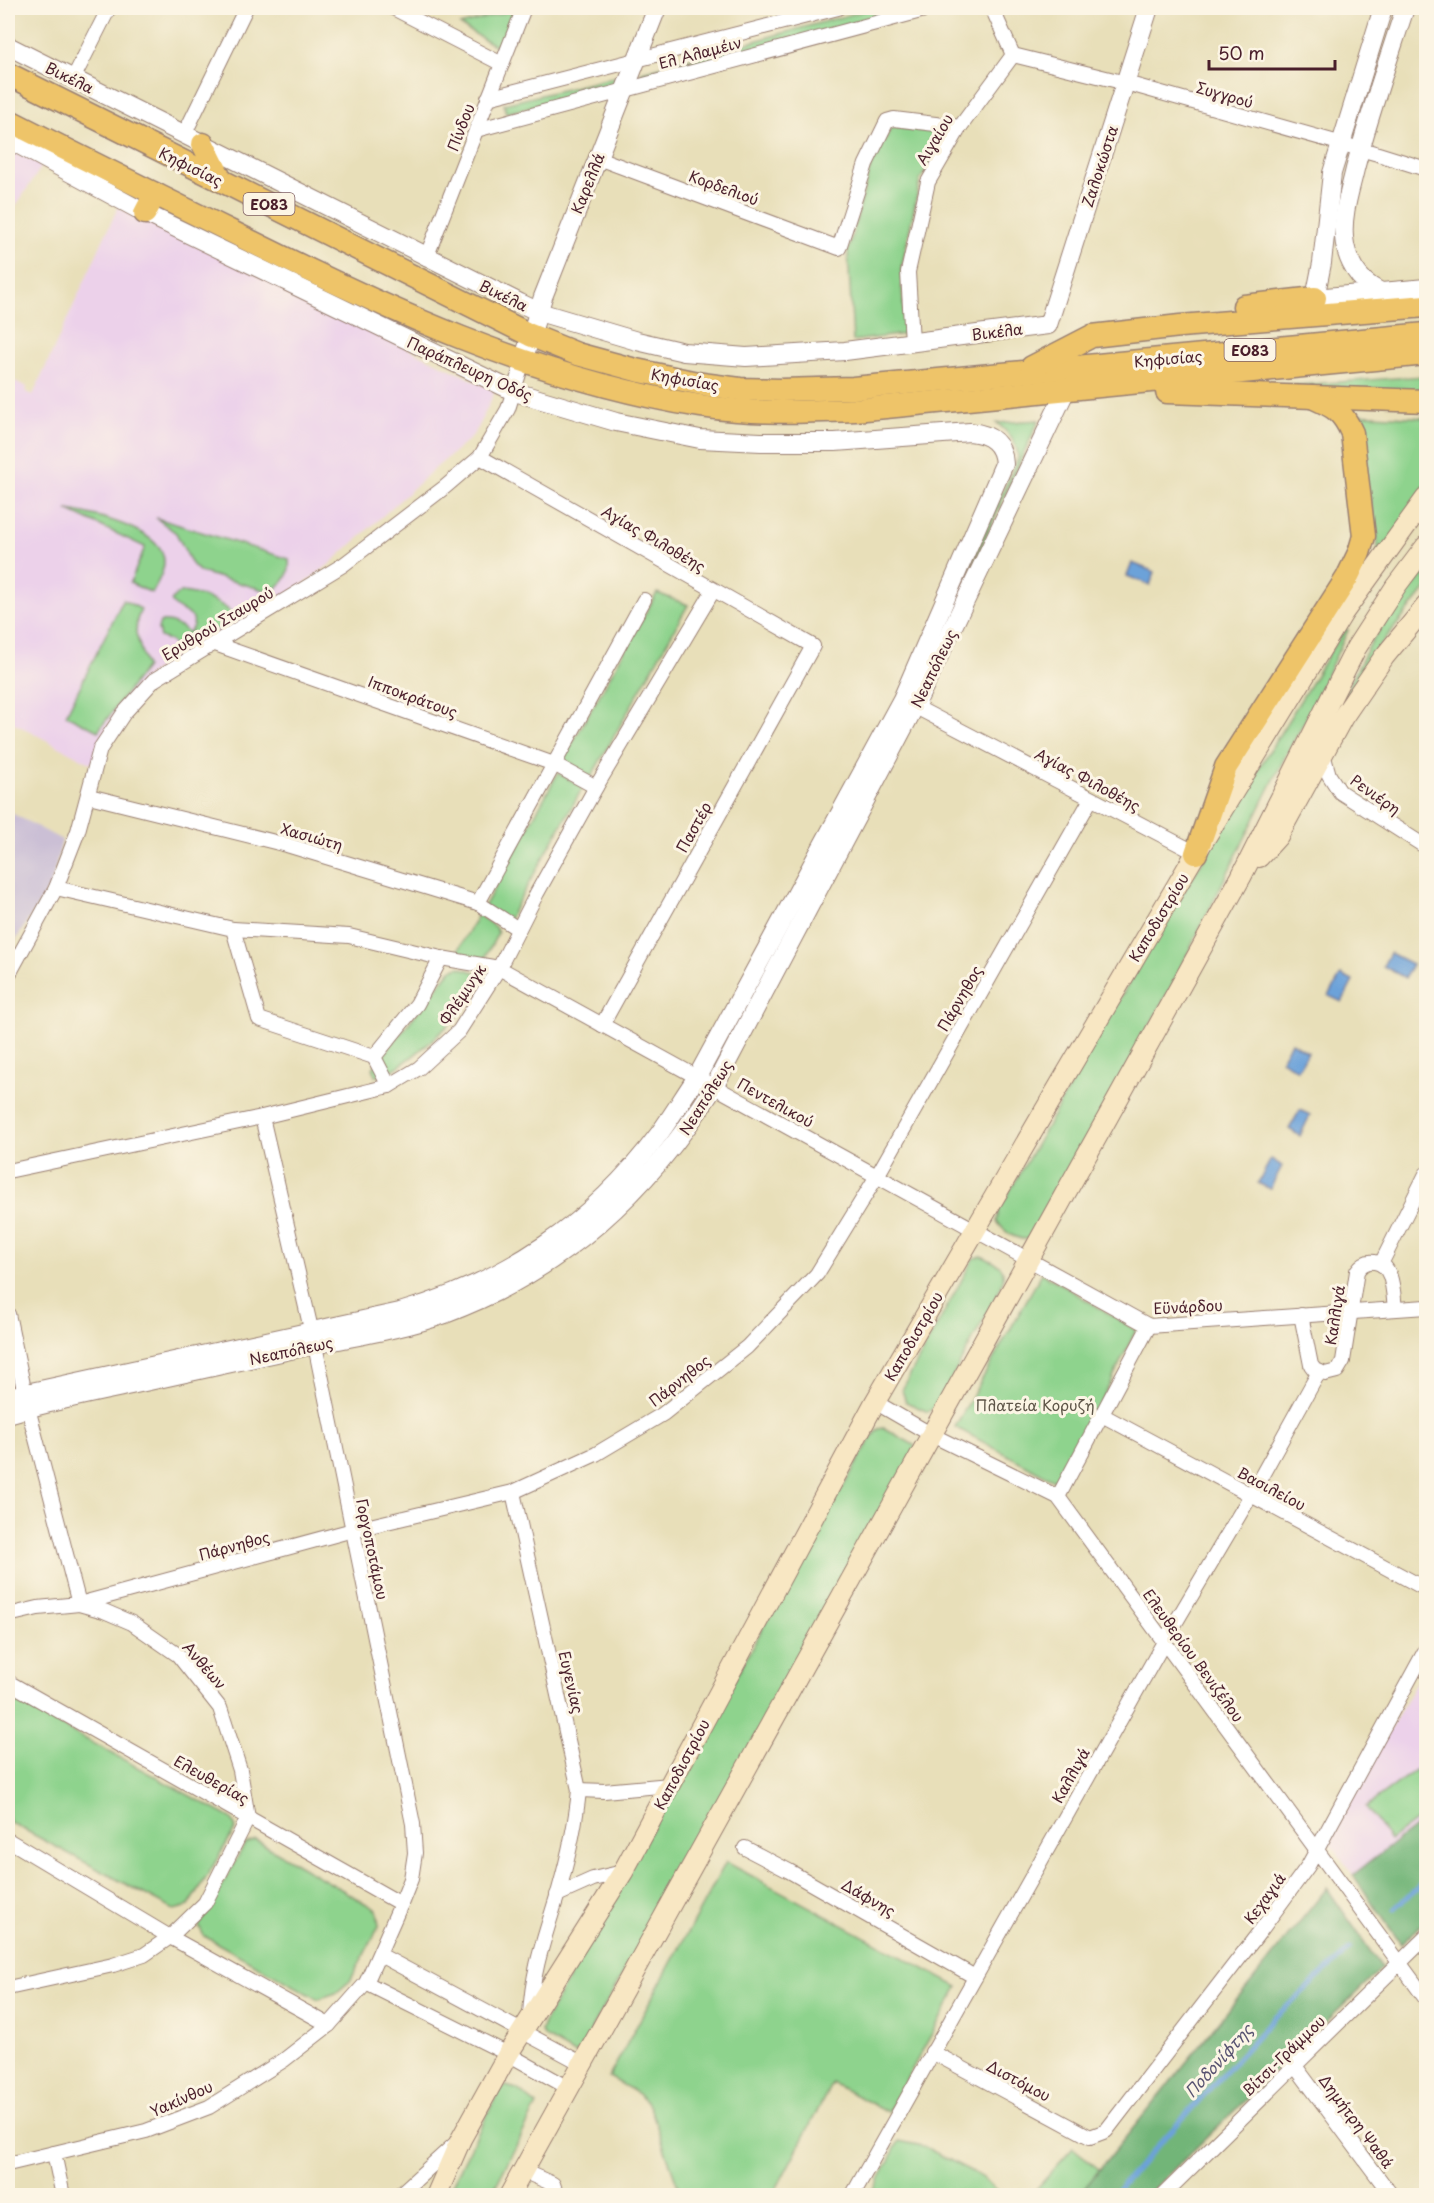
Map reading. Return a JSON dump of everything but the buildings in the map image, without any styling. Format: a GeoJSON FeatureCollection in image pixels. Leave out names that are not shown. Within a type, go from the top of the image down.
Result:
{"type":"FeatureCollection","features":[{"type":"Feature","properties":{"kind":"main road","name":"Κηφισίας"},"geometry":{"type":"LineString","coordinates":[[8,74],[530,335],[607,363],[702,384],[740,389],[853,388],[1025,371],[1358,351],[1426,354]]}},
{"type":"Feature","properties":{"kind":"main road","name":"Κηφισίας"},"geometry":{"type":"LineString","coordinates":[[8,120],[150,203],[465,341],[622,390],[700,406],[781,412],[855,411],[1088,388],[1358,351],[1426,334]]}},
{"type":"Feature","properties":{"kind":"main road"},"geometry":{"type":"LineString","coordinates":[[194,139],[221,180]]}},
{"type":"Feature","properties":{"kind":"main road"},"geometry":{"type":"LineString","coordinates":[[1180,326],[1244,306],[1315,298]]}},
{"type":"Feature","properties":{"kind":"main road"},"geometry":{"type":"LineString","coordinates":[[1025,371],[1065,348],[1092,336],[1180,326],[1426,306]]}},
{"type":"Feature","properties":{"kind":"main road"},"geometry":{"type":"LineString","coordinates":[[1088,388],[1426,401]]}},
{"type":"Feature","properties":{"kind":"main road"},"geometry":{"type":"LineString","coordinates":[[1196,853],[1226,767],[1347,578],[1364,536],[1352,433],[1348,423],[1336,408],[1312,397]]}},
{"type":"Feature","properties":{"kind":"main road","name":"Καποδιστρίου"},"geometry":{"type":"LineString","coordinates":[[436,2196],[461,2139],[508,2054],[623,1872],[875,1402],[975,1230],[1196,853],[1343,613],[1426,498]]}},
{"type":"Feature","properties":{"kind":"main road"},"geometry":{"type":"LineString","coordinates":[[509,2196],[1241,877],[1356,648],[1396,586],[1426,546]]}},
{"type":"Feature","properties":{"kind":"main road"},"geometry":{"type":"LineString","coordinates":[[1241,877],[1278,836],[1343,717],[1384,657],[1426,606]]}},
{"type":"Feature","properties":{"kind":"street"},"geometry":{"type":"LineString","coordinates":[[73,79],[109,8]]}},
{"type":"Feature","properties":{"kind":"street"},"geometry":{"type":"LineString","coordinates":[[194,139],[246,8]]}},
{"type":"Feature","properties":{"kind":"street"},"geometry":{"type":"LineString","coordinates":[[394,8],[502,64]]}},
{"type":"Feature","properties":{"kind":"street","name":"Πίνδου"},"geometry":{"type":"LineString","coordinates":[[426,258],[524,8]]}},
{"type":"Feature","properties":{"kind":"street","name":"Καρελλά"},"geometry":{"type":"LineString","coordinates":[[524,361],[543,297],[657,8]]}},
{"type":"Feature","properties":{"kind":"street","name":"Ελ Αλαμέιν"},"geometry":{"type":"LineString","coordinates":[[489,98],[838,8]]}},
{"type":"Feature","properties":{"kind":"street","name":"Ελ Αλαμέιν"},"geometry":{"type":"LineString","coordinates":[[476,130],[932,8]]}},
{"type":"Feature","properties":{"kind":"street"},"geometry":{"type":"LineString","coordinates":[[992,8],[1013,55]]}},
{"type":"Feature","properties":{"kind":"street","name":"Ζαλοκώστα"},"geometry":{"type":"LineString","coordinates":[[1048,325],[1149,8]]}},
{"type":"Feature","properties":{"kind":"street"},"geometry":{"type":"LineString","coordinates":[[1383,8],[1330,180],[1322,263],[1315,298],[1426,288]]}},
{"type":"Feature","properties":{"kind":"street"},"geometry":{"type":"LineString","coordinates":[[1379,291],[1365,283],[1348,256],[1344,236],[1346,209],[1360,149],[1405,8]]}},
{"type":"Feature","properties":{"kind":"street","name":"Βικέλα"},"geometry":{"type":"LineString","coordinates":[[8,46],[426,258],[539,312],[684,352],[746,357],[846,351],[1048,325]]}},
{"type":"Feature","properties":{"kind":"street","name":"Συγγρού"},"geometry":{"type":"LineString","coordinates":[[1013,55],[1126,83],[1426,169]]}},
{"type":"Feature","properties":{"kind":"street","name":"Αιγαίου"},"geometry":{"type":"LineString","coordinates":[[912,342],[908,272],[928,182],[960,127],[1013,55]]}},
{"type":"Feature","properties":{"kind":"street","name":"Κορδελιού"},"geometry":{"type":"LineString","coordinates":[[598,158],[839,248],[866,164],[887,121],[894,119],[960,127]]}},
{"type":"Feature","properties":{"kind":"street","name":"Παράπλευρη Οδός"},"geometry":{"type":"LineString","coordinates":[[8,139],[150,203],[515,392],[616,422],[700,439],[836,442],[970,432],[994,439],[1002,451]]}},
{"type":"Feature","properties":{"kind":"street","name":"Ερυθρού Σταυρού"},"geometry":{"type":"LineString","coordinates":[[8,976],[56,888],[78,831],[100,749],[135,701],[154,680],[343,565],[445,487],[480,457],[508,409],[524,361]]}},
{"type":"Feature","properties":{"kind":"street","name":"Νεαπόλεως"},"geometry":{"type":"LineString","coordinates":[[8,1414],[20,1399],[313,1338],[403,1327],[445,1314],[527,1275],[600,1224],[663,1160],[714,1087],[1066,390]]}},
{"type":"Feature","properties":{"kind":"street","name":"Νεαπόλεως"},"geometry":{"type":"LineString","coordinates":[[313,1338],[441,1300],[481,1283],[520,1262],[554,1240],[623,1178],[659,1134],[697,1077],[908,703],[999,478],[1004,464],[1002,451]]}},
{"type":"Feature","properties":{"kind":"street","name":"Αγίας Φιλοθέης"},"geometry":{"type":"LineString","coordinates":[[480,457],[813,646]]}},
{"type":"Feature","properties":{"kind":"street","name":"Φλέμινγκ"},"geometry":{"type":"LineString","coordinates":[[8,1171],[262,1117],[389,1086],[419,1068],[459,1031],[499,968],[596,787],[713,591]]}},
{"type":"Feature","properties":{"kind":"street"},"geometry":{"type":"LineString","coordinates":[[478,903],[644,600]]}},
{"type":"Feature","properties":{"kind":"street","name":"Ιπποκράτους"},"geometry":{"type":"LineString","coordinates":[[215,644],[554,764],[596,787]]}},
{"type":"Feature","properties":{"kind":"street","name":"Παστέρ"},"geometry":{"type":"LineString","coordinates":[[602,1025],[813,646]]}},
{"type":"Feature","properties":{"kind":"street","name":"Αγίας Φιλοθέης"},"geometry":{"type":"LineString","coordinates":[[908,703],[1196,853]]}},
{"type":"Feature","properties":{"kind":"street","name":"Ρενιέρη"},"geometry":{"type":"LineString","coordinates":[[1323,754],[1329,776],[1340,792],[1426,847]]}},
{"type":"Feature","properties":{"kind":"street","name":"Χασιώτη"},"geometry":{"type":"LineString","coordinates":[[89,796],[287,845],[478,903],[519,929]]}},
{"type":"Feature","properties":{"kind":"street","name":"Πάρνηθος"},"geometry":{"type":"LineString","coordinates":[[8,1615],[38,1608],[79,1604],[353,1530],[513,1492],[596,1454],[663,1414],[747,1347],[817,1274],[877,1176],[1091,799]]}},
{"type":"Feature","properties":{"kind":"street","name":"Πεντελικού"},"geometry":{"type":"LineString","coordinates":[[56,888],[233,929],[349,936],[441,958],[499,968],[975,1230]]}},
{"type":"Feature","properties":{"kind":"street"},"geometry":{"type":"LineString","coordinates":[[233,929],[259,1018],[374,1057],[389,1086]]}},
{"type":"Feature","properties":{"kind":"street"},"geometry":{"type":"LineString","coordinates":[[374,1057],[417,1004],[441,958]]}},
{"type":"Feature","properties":{"kind":"street","name":"Γοργοποτάμου"},"geometry":{"type":"LineString","coordinates":[[262,1117],[313,1338],[413,1824],[415,1853],[411,1880],[366,1983]]}},
{"type":"Feature","properties":{"kind":"street"},"geometry":{"type":"LineString","coordinates":[[1395,1309],[1388,1272],[1381,1264],[1426,1174]]}},
{"type":"Feature","properties":{"kind":"street","name":"Εϋνάρδου"},"geometry":{"type":"LineString","coordinates":[[975,1230],[1149,1326],[1426,1307]]}},
{"type":"Feature","properties":{"kind":"street","name":"Καλλιγά"},"geometry":{"type":"LineString","coordinates":[[1302,1315],[1311,1365],[1319,1372],[1331,1374],[1341,1367],[1343,1361],[1357,1271],[1365,1264],[1376,1262],[1381,1264]]}},
{"type":"Feature","properties":{"kind":"street"},"geometry":{"type":"LineString","coordinates":[[8,1314],[20,1399],[79,1604]]}},
{"type":"Feature","properties":{"kind":"street"},"geometry":{"type":"LineString","coordinates":[[1058,1497],[1149,1326]]}},
{"type":"Feature","properties":{"kind":"street","name":"Καλλιγά"},"geometry":{"type":"LineString","coordinates":[[852,2196],[1319,1372]]}},
{"type":"Feature","properties":{"kind":"street","name":"Ελευθερίου Βενιζέλου"},"geometry":{"type":"LineString","coordinates":[[875,1402],[932,1435],[1058,1497],[1426,1998]]}},
{"type":"Feature","properties":{"kind":"street","name":"Βασιλείου"},"geometry":{"type":"LineString","coordinates":[[1102,1415],[1426,1589]]}},
{"type":"Feature","properties":{"kind":"street","name":"Ευγενίας"},"geometry":{"type":"LineString","coordinates":[[513,1492],[579,1790]]}},
{"type":"Feature","properties":{"kind":"street","name":"Ανθέων"},"geometry":{"type":"LineString","coordinates":[[79,1604],[104,1611],[132,1623],[178,1655],[220,1708],[240,1770],[248,1818]]}},
{"type":"Feature","properties":{"kind":"street","name":"Κεχαγιά"},"geometry":{"type":"LineString","coordinates":[[1090,2137],[1106,2131],[1308,1866],[1426,1649]]}},
{"type":"Feature","properties":{"kind":"street","name":"Ελευθερίας"},"geometry":{"type":"LineString","coordinates":[[8,1682],[401,1904]]}},
{"type":"Feature","properties":{"kind":"street"},"geometry":{"type":"LineString","coordinates":[[526,2024],[538,1954],[557,1895],[578,1807],[579,1790],[592,1792],[670,1785]]}},
{"type":"Feature","properties":{"kind":"street"},"geometry":{"type":"LineString","coordinates":[[8,1988],[113,1965],[144,1955],[170,1937],[205,1903],[248,1818]]}},
{"type":"Feature","properties":{"kind":"street"},"geometry":{"type":"LineString","coordinates":[[8,1840],[170,1937],[329,2025]]}},
{"type":"Feature","properties":{"kind":"street","name":"Δάφνης"},"geometry":{"type":"LineString","coordinates":[[745,1848],[975,1977]]}},
{"type":"Feature","properties":{"kind":"street"},"geometry":{"type":"LineString","coordinates":[[557,1895],[593,1879],[623,1872]]}},
{"type":"Feature","properties":{"kind":"street","name":"Βίτσι-Γράμμου"},"geometry":{"type":"LineString","coordinates":[[1162,2196],[1426,1937]]}},
{"type":"Feature","properties":{"kind":"street"},"geometry":{"type":"LineString","coordinates":[[380,1955],[526,2024],[583,2064]]}},
{"type":"Feature","properties":{"kind":"street"},"geometry":{"type":"LineString","coordinates":[[366,1983],[508,2054],[569,2088]]}},
{"type":"Feature","properties":{"kind":"street","name":"Υακίνθου"},"geometry":{"type":"LineString","coordinates":[[8,2164],[146,2132],[209,2107],[284,2060],[329,2025],[366,1983]]}},
{"type":"Feature","properties":{"kind":"street","name":"Διστόμου"},"geometry":{"type":"LineString","coordinates":[[932,2052],[1090,2137]]}},
{"type":"Feature","properties":{"kind":"street","name":"Δημήτρη Ψαθά"},"geometry":{"type":"LineString","coordinates":[[1295,2066],[1392,2196]]}},
{"type":"Feature","properties":{"kind":"street"},"geometry":{"type":"LineString","coordinates":[[398,2196],[461,2139]]}},
{"type":"Feature","properties":{"kind":"street"},"geometry":{"type":"LineString","coordinates":[[54,2153],[63,2196]]}},
{"type":"Feature","properties":{"kind":"street"},"geometry":{"type":"LineString","coordinates":[[523,2171],[553,2184],[557,2196]]}},
{"type":"Feature","properties":{"kind":"shaded area"},"geometry":{"type":"Polygon","coordinates":[[[8,151],[31,159],[42,166],[8,218],[8,151]]]}},
{"type":"Feature","properties":{"kind":"shaded area"},"geometry":{"type":"Polygon","coordinates":[[[118,207],[495,391],[478,428],[470,439],[331,563],[293,592],[147,676],[111,724],[92,764],[8,720],[8,378],[27,387],[26,392],[33,395],[118,207]]]}},
{"type":"Feature","properties":{"kind":"shaded area"},"geometry":{"type":"Polygon","coordinates":[[[8,811],[62,840],[51,885],[8,952],[8,811]]]}},
{"type":"Feature","properties":{"kind":"shaded area"},"geometry":{"type":"Polygon","coordinates":[[[1426,1664],[1426,1818],[1353,1875],[1329,1841],[1426,1664]]]}},
{"type":"Feature","properties":{"kind":"green space"},"geometry":{"type":"Polygon","coordinates":[[[521,8],[505,52],[460,25],[521,8]]]}},
{"type":"Feature","properties":{"kind":"green space"},"geometry":{"type":"Polygon","coordinates":[[[874,8],[909,8],[637,83],[642,72],[874,8]]]}},
{"type":"Feature","properties":{"kind":"green space"},"geometry":{"type":"Polygon","coordinates":[[[615,77],[617,85],[506,113],[504,104],[615,77]]]}},
{"type":"Feature","properties":{"kind":"green space"},"geometry":{"type":"Polygon","coordinates":[[[892,127],[938,129],[944,141],[920,180],[901,271],[905,334],[853,341],[848,251],[871,165],[892,127]]]}},
{"type":"Feature","properties":{"kind":"green space"},"geometry":{"type":"Polygon","coordinates":[[[1426,376],[1426,392],[1267,387],[1426,376]]]}},
{"type":"Feature","properties":{"kind":"green space"},"geometry":{"type":"Polygon","coordinates":[[[1353,414],[1426,418],[1426,487],[1374,564],[1378,548],[1377,534],[1353,414]]]}},
{"type":"Feature","properties":{"kind":"green space"},"geometry":{"type":"Polygon","coordinates":[[[1039,420],[919,685],[916,683],[1018,458],[1012,438],[997,423],[1039,420]]]}},
{"type":"Feature","properties":{"kind":"green space"},"geometry":{"type":"Polygon","coordinates":[[[67,510],[109,519],[153,541],[161,551],[164,567],[152,593],[130,583],[145,547],[67,510]]]}},
{"type":"Feature","properties":{"kind":"green space"},"geometry":{"type":"Polygon","coordinates":[[[156,518],[289,559],[288,574],[283,582],[271,592],[200,572],[192,564],[176,533],[156,518]]]}},
{"type":"Feature","properties":{"kind":"green space"},"geometry":{"type":"Polygon","coordinates":[[[1426,570],[1426,589],[1381,644],[1336,710],[1373,639],[1426,570]]]}},
{"type":"Feature","properties":{"kind":"green space"},"geometry":{"type":"Polygon","coordinates":[[[181,592],[201,596],[222,605],[232,613],[232,620],[181,651],[170,641],[160,637],[158,629],[160,622],[168,622],[189,633],[194,621],[192,617],[171,601],[181,592]]]}},
{"type":"Feature","properties":{"kind":"green space"},"geometry":{"type":"Polygon","coordinates":[[[657,593],[688,605],[591,777],[563,760],[657,593]]]}},
{"type":"Feature","properties":{"kind":"green space"},"geometry":{"type":"Polygon","coordinates":[[[123,600],[141,609],[136,633],[146,667],[98,731],[66,715],[123,600]]]}},
{"type":"Feature","properties":{"kind":"green space"},"geometry":{"type":"Polygon","coordinates":[[[1344,629],[1348,630],[1308,715],[1171,987],[1037,1229],[1028,1239],[1010,1234],[997,1221],[999,1210],[1148,950],[1344,629]]]}},
{"type":"Feature","properties":{"kind":"green space"},"geometry":{"type":"Polygon","coordinates":[[[558,773],[583,787],[507,922],[484,907],[558,773]]]}},
{"type":"Feature","properties":{"kind":"green space"},"geometry":{"type":"Polygon","coordinates":[[[478,915],[495,927],[498,933],[483,961],[455,955],[478,915]]]}},
{"type":"Feature","properties":{"kind":"green space"},"geometry":{"type":"Polygon","coordinates":[[[459,967],[478,973],[482,977],[463,1009],[444,1029],[406,1061],[394,1069],[375,1076],[373,1068],[451,970],[459,967]]]}},
{"type":"Feature","properties":{"kind":"green space"},"geometry":{"type":"Polygon","coordinates":[[[981,1256],[993,1261],[1002,1270],[1001,1287],[937,1406],[928,1412],[906,1402],[902,1390],[973,1259],[981,1256]]]}},
{"type":"Feature","properties":{"kind":"green space","name":"Πλατεία Κορυζή"},"geometry":{"type":"Polygon","coordinates":[[[1042,1273],[1136,1330],[1061,1484],[955,1427],[1042,1273]]]}},
{"type":"Feature","properties":{"kind":"green space"},"geometry":{"type":"Polygon","coordinates":[[[884,1428],[914,1445],[916,1450],[579,2052],[574,2054],[545,2037],[541,2031],[544,2023],[785,1588],[872,1437],[878,1429],[884,1428]]]}},
{"type":"Feature","properties":{"kind":"green space"},"geometry":{"type":"Polygon","coordinates":[[[8,1697],[231,1818],[236,1828],[189,1906],[174,1910],[8,1821],[8,1697]]]}},
{"type":"Feature","properties":{"kind":"green space"},"geometry":{"type":"Polygon","coordinates":[[[1426,1762],[1426,1813],[1390,1840],[1366,1807],[1426,1762]]]}},
{"type":"Feature","properties":{"kind":"green space"},"geometry":{"type":"Polygon","coordinates":[[[1426,1818],[1426,1921],[1401,1944],[1353,1875],[1426,1818]]]}},
{"type":"Feature","properties":{"kind":"green space"},"geometry":{"type":"Polygon","coordinates":[[[256,1840],[377,1910],[379,1926],[350,1981],[336,1993],[318,1999],[204,1936],[199,1926],[245,1844],[256,1840]]]}},
{"type":"Feature","properties":{"kind":"green space"},"geometry":{"type":"Polygon","coordinates":[[[726,1862],[958,1987],[888,2112],[832,2083],[773,2195],[681,2195],[650,2107],[639,2094],[609,2077],[726,1862]]]}},
{"type":"Feature","properties":{"kind":"green space"},"geometry":{"type":"Polygon","coordinates":[[[1327,1888],[1382,1968],[1147,2195],[1079,2195],[1327,1888]]]}},
{"type":"Feature","properties":{"kind":"green space"},"geometry":{"type":"Polygon","coordinates":[[[506,2086],[517,2089],[537,2105],[491,2195],[447,2195],[500,2090],[506,2086]]]}},
{"type":"Feature","properties":{"kind":"green space"},"geometry":{"type":"Polygon","coordinates":[[[899,2141],[923,2146],[982,2177],[1000,2195],[871,2195],[899,2141]]]}},
{"type":"Feature","properties":{"kind":"green space"},"geometry":{"type":"Polygon","coordinates":[[[1073,2148],[1100,2170],[1079,2195],[1031,2195],[1073,2148]]]}},
{"type":"Feature","properties":{"kind":"water"},"geometry":{"type":"Polygon","coordinates":[[[1132,563],[1155,572],[1150,585],[1127,576],[1132,563]]]}},
{"type":"Feature","properties":{"kind":"water"},"geometry":{"type":"Polygon","coordinates":[[[1390,953],[1412,964],[1405,978],[1383,966],[1390,953]]]}},
{"type":"Feature","properties":{"kind":"water"},"geometry":{"type":"Polygon","coordinates":[[[1341,975],[1353,981],[1342,1002],[1329,996],[1341,975]]]}},
{"type":"Feature","properties":{"kind":"water"},"geometry":{"type":"Polygon","coordinates":[[[1291,1042],[1308,1052],[1298,1070],[1281,1060],[1291,1042]]]}},
{"type":"Feature","properties":{"kind":"water"},"geometry":{"type":"Polygon","coordinates":[[[1300,1110],[1310,1115],[1300,1136],[1289,1129],[1300,1110]]]}},
{"type":"Feature","properties":{"kind":"water"},"geometry":{"type":"Polygon","coordinates":[[[1271,1159],[1282,1166],[1270,1189],[1258,1183],[1271,1159]]]}},
{"type":"Feature","properties":{"kind":"waterway","name":"Ποδονίφτης"},"geometry":{"type":"LineString","coordinates":[[1394,1909],[1426,1880]]}},
{"type":"Feature","properties":{"kind":"waterway","name":"Ποδονίφτης"},"geometry":{"type":"LineString","coordinates":[[1112,2196],[1273,2019],[1350,1949]]}}]}
